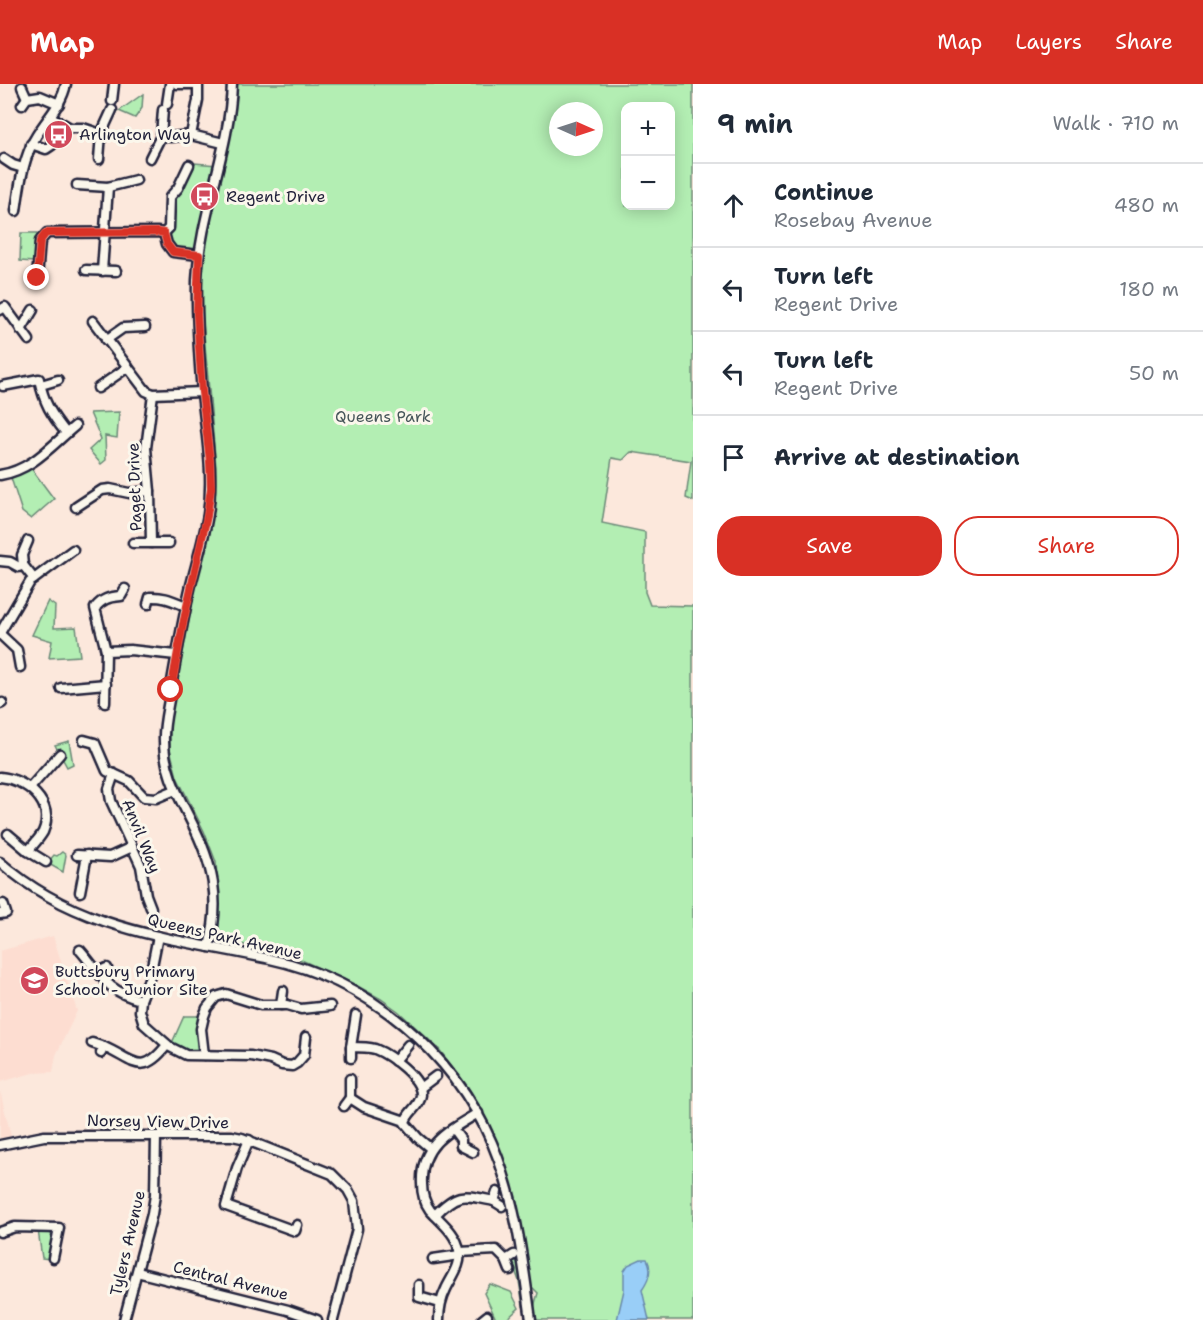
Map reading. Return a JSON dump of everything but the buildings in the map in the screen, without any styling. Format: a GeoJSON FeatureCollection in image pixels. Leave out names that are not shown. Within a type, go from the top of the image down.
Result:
{"type":"FeatureCollection","features":[{"type":"Feature","properties":{"kind":"street"},"geometry":{"type":"LineString","coordinates":[[16,211],[23,168],[31,144],[59,104],[66,84]]}},
{"type":"Feature","properties":{"kind":"street"},"geometry":{"type":"LineString","coordinates":[[99,159],[101,134],[112,106],[114,84]]}},
{"type":"Feature","properties":{"kind":"street"},"geometry":{"type":"LineString","coordinates":[[150,158],[161,136],[170,84]]}},
{"type":"Feature","properties":{"kind":"street"},"geometry":{"type":"LineString","coordinates":[[177,84],[197,84],[198,100],[191,135]]}},
{"type":"Feature","properties":{"kind":"street"},"geometry":{"type":"LineString","coordinates":[[209,947],[215,906],[212,871],[206,851],[175,790],[165,760],[164,740],[176,655],[205,528],[211,488],[197,314],[199,255],[230,107],[232,84]]}},
{"type":"Feature","properties":{"kind":"street"},"geometry":{"type":"LineString","coordinates":[[22,87],[25,102],[40,96],[59,104]]}},
{"type":"Feature","properties":{"kind":"street"},"geometry":{"type":"LineString","coordinates":[[51,117],[70,128],[83,128],[101,134]]}},
{"type":"Feature","properties":{"kind":"street"},"geometry":{"type":"LineString","coordinates":[[31,144],[46,149],[52,144],[52,133],[45,124]]}},
{"type":"Feature","properties":{"kind":"street"},"geometry":{"type":"LineString","coordinates":[[161,136],[191,135],[223,143]]}},
{"type":"Feature","properties":{"kind":"street"},"geometry":{"type":"LineString","coordinates":[[4,159],[23,168]]}},
{"type":"Feature","properties":{"kind":"street"},"geometry":{"type":"LineString","coordinates":[[37,278],[40,241],[46,233],[164,233],[169,228],[170,197],[178,188],[189,165]]}},
{"type":"Feature","properties":{"kind":"street"},"geometry":{"type":"LineString","coordinates":[[78,185],[108,187],[136,180]]}},
{"type":"Feature","properties":{"kind":"street"},"geometry":{"type":"LineString","coordinates":[[102,271],[108,187]]}},
{"type":"Feature","properties":{"kind":"street"},"geometry":{"type":"LineString","coordinates":[[164,233],[167,244],[173,252],[199,255]]}},
{"type":"Feature","properties":{"kind":"street"},"geometry":{"type":"LineString","coordinates":[[86,270],[116,271]]}},
{"type":"Feature","properties":{"kind":"street"},"geometry":{"type":"LineString","coordinates":[[0,310],[6,307],[29,340]]}},
{"type":"Feature","properties":{"kind":"street"},"geometry":{"type":"LineString","coordinates":[[21,330],[33,310]]}},
{"type":"Feature","properties":{"kind":"street"},"geometry":{"type":"LineString","coordinates":[[93,321],[146,391],[153,394],[202,392]]}},
{"type":"Feature","properties":{"kind":"street"},"geometry":{"type":"LineString","coordinates":[[106,340],[123,328],[145,327]]}},
{"type":"Feature","properties":{"kind":"street"},"geometry":{"type":"LineString","coordinates":[[98,388],[128,367]]}},
{"type":"Feature","properties":{"kind":"street"},"geometry":{"type":"LineString","coordinates":[[3,386],[39,379],[49,411],[66,433]]}},
{"type":"Feature","properties":{"kind":"street"},"geometry":{"type":"LineString","coordinates":[[40,385],[58,380]]}},
{"type":"Feature","properties":{"kind":"street","name":"Paget Drive"},"geometry":{"type":"LineString","coordinates":[[151,543],[146,439],[153,394]]}},
{"type":"Feature","properties":{"kind":"street"},"geometry":{"type":"LineString","coordinates":[[0,476],[29,465],[75,426]]}},
{"type":"Feature","properties":{"kind":"street"},"geometry":{"type":"LineString","coordinates":[[76,507],[102,490],[110,489],[129,493],[150,491]]}},
{"type":"Feature","properties":{"kind":"street"},"geometry":{"type":"LineString","coordinates":[[28,541],[22,555],[23,565],[34,579]]}},
{"type":"Feature","properties":{"kind":"street","name":"Paget Drive"},"geometry":{"type":"LineString","coordinates":[[133,543],[169,543]]}},
{"type":"Feature","properties":{"kind":"street"},"geometry":{"type":"LineString","coordinates":[[20,667],[23,656],[0,634],[34,579],[74,550]]}},
{"type":"Feature","properties":{"kind":"street"},"geometry":{"type":"LineString","coordinates":[[0,561],[10,562],[19,567],[23,565]]}},
{"type":"Feature","properties":{"kind":"street"},"geometry":{"type":"LineString","coordinates":[[105,703],[106,651],[95,608],[108,597],[121,596],[124,589]]}},
{"type":"Feature","properties":{"kind":"street"},"geometry":{"type":"LineString","coordinates":[[148,604],[150,597],[153,596],[168,597],[186,606]]}},
{"type":"Feature","properties":{"kind":"street"},"geometry":{"type":"LineString","coordinates":[[106,651],[144,651],[176,655]]}},
{"type":"Feature","properties":{"kind":"street"},"geometry":{"type":"LineString","coordinates":[[61,688],[106,684]]}},
{"type":"Feature","properties":{"kind":"street"},"geometry":{"type":"LineString","coordinates":[[84,740],[95,743],[101,752],[107,771],[129,781],[144,797],[156,798],[175,790]]}},
{"type":"Feature","properties":{"kind":"street"},"geometry":{"type":"LineString","coordinates":[[30,788],[60,754]]}},
{"type":"Feature","properties":{"kind":"street","name":"Anvil Way"},"geometry":{"type":"LineString","coordinates":[[114,774],[109,789],[111,801],[141,866],[151,908]]}},
{"type":"Feature","properties":{"kind":"street"},"geometry":{"type":"LineString","coordinates":[[0,777],[15,780],[30,788],[42,804],[46,815],[43,832],[28,851]]}},
{"type":"Feature","properties":{"kind":"street"},"geometry":{"type":"LineString","coordinates":[[8,834],[28,851],[46,862]]}},
{"type":"Feature","properties":{"kind":"street"},"geometry":{"type":"LineString","coordinates":[[80,892],[82,855],[110,857],[132,847]]}},
{"type":"Feature","properties":{"kind":"street","name":"Queens Park Avenue"},"geometry":{"type":"LineString","coordinates":[[0,862],[32,887],[78,912],[112,925],[272,959],[310,971],[341,984],[369,1000],[406,1027],[431,1050],[458,1082],[478,1113],[493,1145],[513,1209],[531,1320]]}},
{"type":"Feature","properties":{"kind":"street"},"geometry":{"type":"LineString","coordinates":[[0,914],[6,913],[3,904]]}},
{"type":"Feature","properties":{"kind":"street"},"geometry":{"type":"LineString","coordinates":[[158,936],[140,1011],[144,1024],[167,1045],[186,1055],[272,1056],[282,1065],[292,1066],[297,1064],[304,1055],[306,1037]]}},
{"type":"Feature","properties":{"kind":"street"},"geometry":{"type":"LineString","coordinates":[[80,950],[104,981],[121,994],[141,1000]]}},
{"type":"Feature","properties":{"kind":"street"},"geometry":{"type":"LineString","coordinates":[[98,972],[107,968]]}},
{"type":"Feature","properties":{"kind":"street"},"geometry":{"type":"LineString","coordinates":[[281,1005],[283,991]]}},
{"type":"Feature","properties":{"kind":"street"},"geometry":{"type":"LineString","coordinates":[[204,1055],[201,1029],[207,1008],[216,997],[226,994],[261,1005],[281,1005],[301,1009],[330,1006]]}},
{"type":"Feature","properties":{"kind":"street"},"geometry":{"type":"LineString","coordinates":[[351,1058],[356,1016]]}},
{"type":"Feature","properties":{"kind":"street"},"geometry":{"type":"LineString","coordinates":[[92,1043],[128,1061],[142,1065],[155,1059],[167,1045]]}},
{"type":"Feature","properties":{"kind":"street"},"geometry":{"type":"LineString","coordinates":[[394,1062],[408,1045]]}},
{"type":"Feature","properties":{"kind":"street"},"geometry":{"type":"LineString","coordinates":[[351,1047],[378,1050],[412,1076],[420,1088],[420,1099],[405,1121]]}},
{"type":"Feature","properties":{"kind":"street"},"geometry":{"type":"LineString","coordinates":[[420,1088],[436,1076]]}},
{"type":"Feature","properties":{"kind":"street"},"geometry":{"type":"LineString","coordinates":[[344,1106],[350,1098],[350,1079]]}},
{"type":"Feature","properties":{"kind":"street"},"geometry":{"type":"LineString","coordinates":[[350,1098],[364,1107],[405,1121],[412,1132],[430,1148]]}},
{"type":"Feature","properties":{"kind":"street"},"geometry":{"type":"LineString","coordinates":[[439,1320],[440,1303],[458,1265],[460,1254],[453,1235],[428,1207],[422,1191],[422,1166],[430,1148],[453,1129],[478,1113]]}},
{"type":"Feature","properties":{"kind":"street"},"geometry":{"type":"LineString","coordinates":[[453,1129],[461,1140],[461,1146],[472,1152]]}},
{"type":"Feature","properties":{"kind":"street","name":"Norsey View Drive"},"geometry":{"type":"LineString","coordinates":[[0,1145],[44,1136],[232,1136],[249,1140],[332,1174],[348,1190],[354,1201],[357,1229],[333,1320]]}},
{"type":"Feature","properties":{"kind":"street","name":"Tylers Avenue"},"geometry":{"type":"LineString","coordinates":[[124,1320],[152,1214],[155,1195],[156,1136]]}},
{"type":"Feature","properties":{"kind":"street"},"geometry":{"type":"LineString","coordinates":[[249,1140],[237,1168],[226,1206],[295,1231]]}},
{"type":"Feature","properties":{"kind":"street"},"geometry":{"type":"LineString","coordinates":[[435,1215],[450,1201],[461,1196],[498,1204],[496,1192]]}},
{"type":"Feature","properties":{"kind":"street"},"geometry":{"type":"LineString","coordinates":[[0,1232],[15,1227],[60,1224],[52,1258]]}},
{"type":"Feature","properties":{"kind":"street"},"geometry":{"type":"LineString","coordinates":[[433,1259],[496,1250],[510,1258],[510,1270]]}},
{"type":"Feature","properties":{"kind":"street","name":"Central Avenue"},"geometry":{"type":"LineString","coordinates":[[137,1272],[288,1310],[317,1320]]}},
{"type":"Feature","properties":{"kind":"street"},"geometry":{"type":"LineString","coordinates":[[419,1285],[418,1301],[440,1303]]}},
{"type":"Feature","properties":{"kind":"shaded area","name":"Buttsbury Primary School - Junior Site"},"geometry":{"type":"Polygon","coordinates":[[[53,936],[77,1011],[56,1055],[53,1072],[33,1073],[0,1082],[0,951],[53,936]]]}},
{"type":"Feature","properties":{"kind":"shaded area"},"geometry":{"type":"Polygon","coordinates":[[[0,1091],[11,1136],[0,1139],[0,1091]]]}},
{"type":"Feature","properties":{"kind":"green space","name":"Queens Park"},"geometry":{"type":"Polygon","coordinates":[[[234,84],[693,84],[693,501],[686,498],[691,461],[631,452],[623,460],[612,458],[602,523],[645,532],[645,592],[650,605],[693,606],[693,1320],[536,1320],[534,1307],[538,1293],[531,1286],[516,1205],[496,1143],[468,1087],[438,1048],[398,1011],[352,983],[297,958],[262,948],[222,941],[216,929],[219,918],[216,862],[204,831],[177,777],[170,749],[170,719],[195,589],[210,533],[216,490],[216,467],[201,301],[203,257],[234,84]]]}},
{"type":"Feature","properties":{"kind":"green space"},"geometry":{"type":"Polygon","coordinates":[[[143,94],[142,108],[135,118],[119,111],[143,94]]]}},
{"type":"Feature","properties":{"kind":"green space"},"geometry":{"type":"Polygon","coordinates":[[[194,163],[217,165],[199,255],[173,252],[166,237],[174,198],[194,163]]]}},
{"type":"Feature","properties":{"kind":"green space"},"geometry":{"type":"Polygon","coordinates":[[[21,233],[37,233],[34,262],[20,261],[21,233]]]}},
{"type":"Feature","properties":{"kind":"green space"},"geometry":{"type":"Polygon","coordinates":[[[119,412],[117,438],[105,436],[106,460],[101,464],[89,450],[101,439],[90,413],[119,412]]]}},
{"type":"Feature","properties":{"kind":"green space"},"geometry":{"type":"Polygon","coordinates":[[[31,468],[54,499],[31,519],[22,512],[11,478],[31,468]]]}},
{"type":"Feature","properties":{"kind":"green space"},"geometry":{"type":"Polygon","coordinates":[[[48,601],[55,606],[54,628],[76,627],[80,656],[49,658],[52,641],[32,635],[48,601]]]}},
{"type":"Feature","properties":{"kind":"green space"},"geometry":{"type":"Polygon","coordinates":[[[69,741],[73,764],[67,767],[55,745],[69,741]]]}},
{"type":"Feature","properties":{"kind":"green space"},"geometry":{"type":"Polygon","coordinates":[[[62,852],[66,855],[63,872],[47,863],[54,855],[57,856],[62,852]]]}},
{"type":"Feature","properties":{"kind":"green space"},"geometry":{"type":"Polygon","coordinates":[[[184,1016],[200,1016],[196,1028],[199,1051],[187,1052],[172,1043],[184,1016]]]}},
{"type":"Feature","properties":{"kind":"green space"},"geometry":{"type":"Polygon","coordinates":[[[38,1230],[48,1230],[54,1238],[49,1259],[42,1258],[38,1230]]]}},
{"type":"Feature","properties":{"kind":"green space"},"geometry":{"type":"Polygon","coordinates":[[[516,1244],[527,1302],[523,1306],[519,1281],[512,1262],[516,1257],[516,1244]]]}},
{"type":"Feature","properties":{"kind":"green space"},"geometry":{"type":"Polygon","coordinates":[[[490,1284],[511,1292],[519,1308],[506,1320],[492,1320],[495,1317],[484,1293],[490,1284]]]}},
{"type":"Feature","properties":{"kind":"water"},"geometry":{"type":"Polygon","coordinates":[[[641,1259],[647,1259],[650,1267],[648,1279],[642,1290],[649,1320],[617,1320],[624,1290],[624,1271],[628,1265],[641,1259]]]}},
{"type":"Feature","properties":{"kind":"place","name":"Arlington Way"},"geometry":{"type":"Point","coordinates":[58,134]}},
{"type":"Feature","properties":{"kind":"place","name":"Regent Drive"},"geometry":{"type":"Point","coordinates":[205,196]}},
{"type":"Feature","properties":{"kind":"place","name":"Buttsbury Primary School - Junior Site"},"geometry":{"type":"Point","coordinates":[34,980]}},
{"type":"Feature","properties":{"kind":"route"},"geometry":{"type":"LineString","coordinates":[[37,278],[40,241],[46,233],[164,233],[167,244],[173,252],[199,255],[197,314],[211,488],[203,540],[191,584],[171,690]]}}]}
